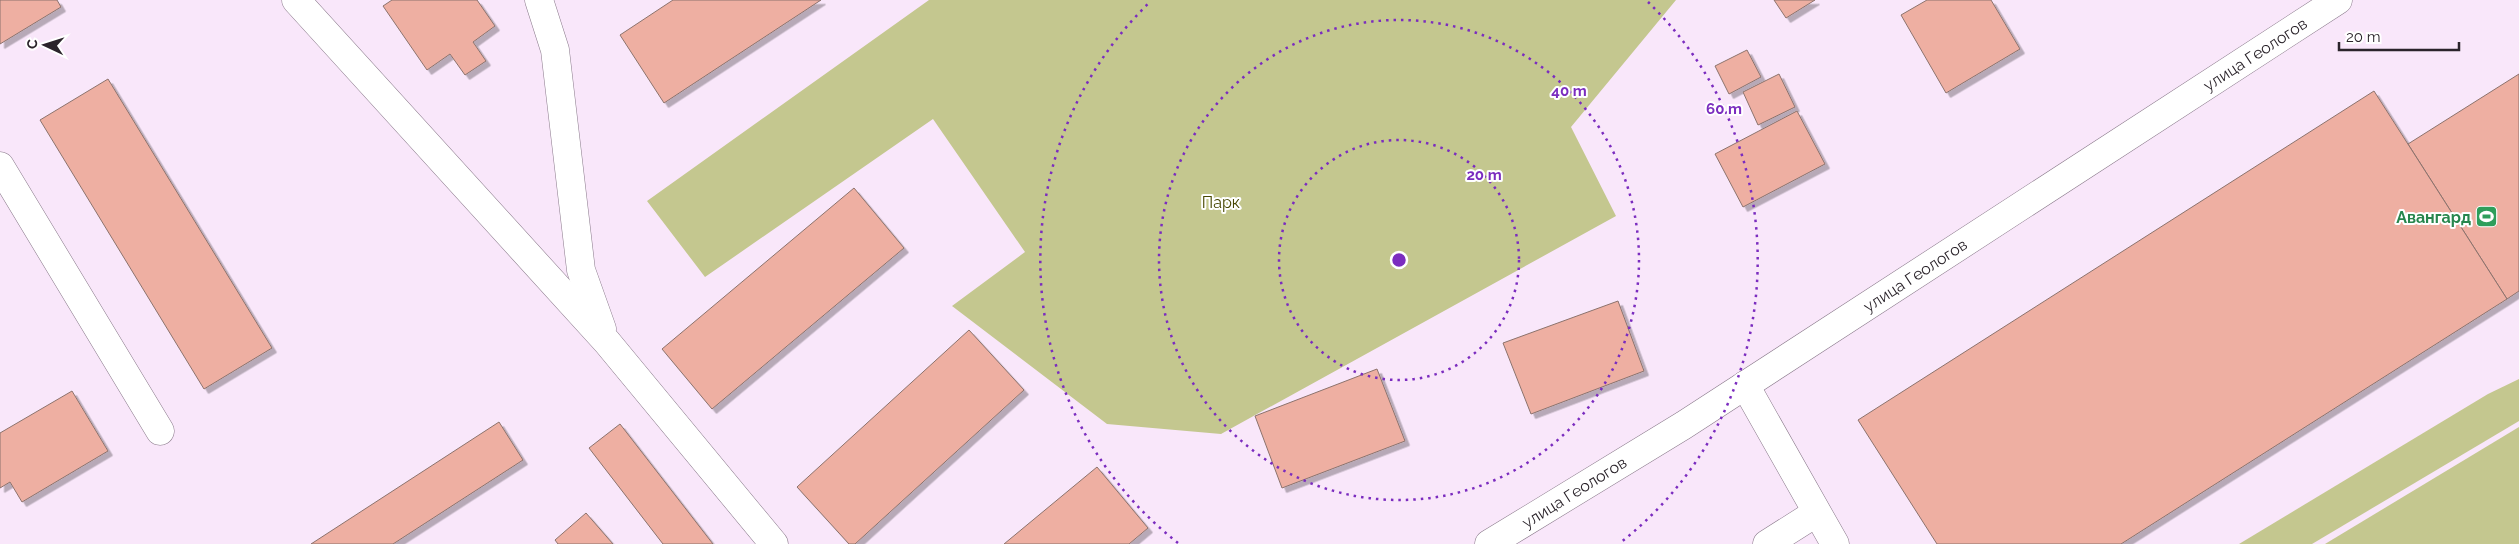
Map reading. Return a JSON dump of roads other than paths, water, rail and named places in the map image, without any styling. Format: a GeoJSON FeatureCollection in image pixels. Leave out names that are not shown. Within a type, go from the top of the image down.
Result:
{"type":"FeatureCollection","features":[{"type":"Feature","properties":{"kind":"street"},"geometry":{"type":"LineString","coordinates":[[296,0],[606,342],[774,544]]}},
{"type":"Feature","properties":{"kind":"street"},"geometry":{"type":"LineString","coordinates":[[539,0],[555,50],[581,270],[606,342]]}},
{"type":"Feature","properties":{"kind":"street","name":"улица Геологов"},"geometry":{"type":"LineString","coordinates":[[1489,544],[1745,385],[2338,0]]}},
{"type":"Feature","properties":{"kind":"street"},"geometry":{"type":"LineString","coordinates":[[0,166],[160,431]]}},
{"type":"Feature","properties":{"kind":"street"},"geometry":{"type":"LineString","coordinates":[[1745,385],[1816,513],[1836,544]]}},
{"type":"Feature","properties":{"kind":"street"},"geometry":{"type":"LineString","coordinates":[[1767,544],[1816,513]]}},
{"type":"Feature","properties":{"kind":"place","name":"Авангард"},"geometry":{"type":"Point","coordinates":[2487,217]}},
{"type":"Feature","properties":{"kind":"park label","name":"Парк"},"geometry":{"type":"Point","coordinates":[1221,202]}}]}
